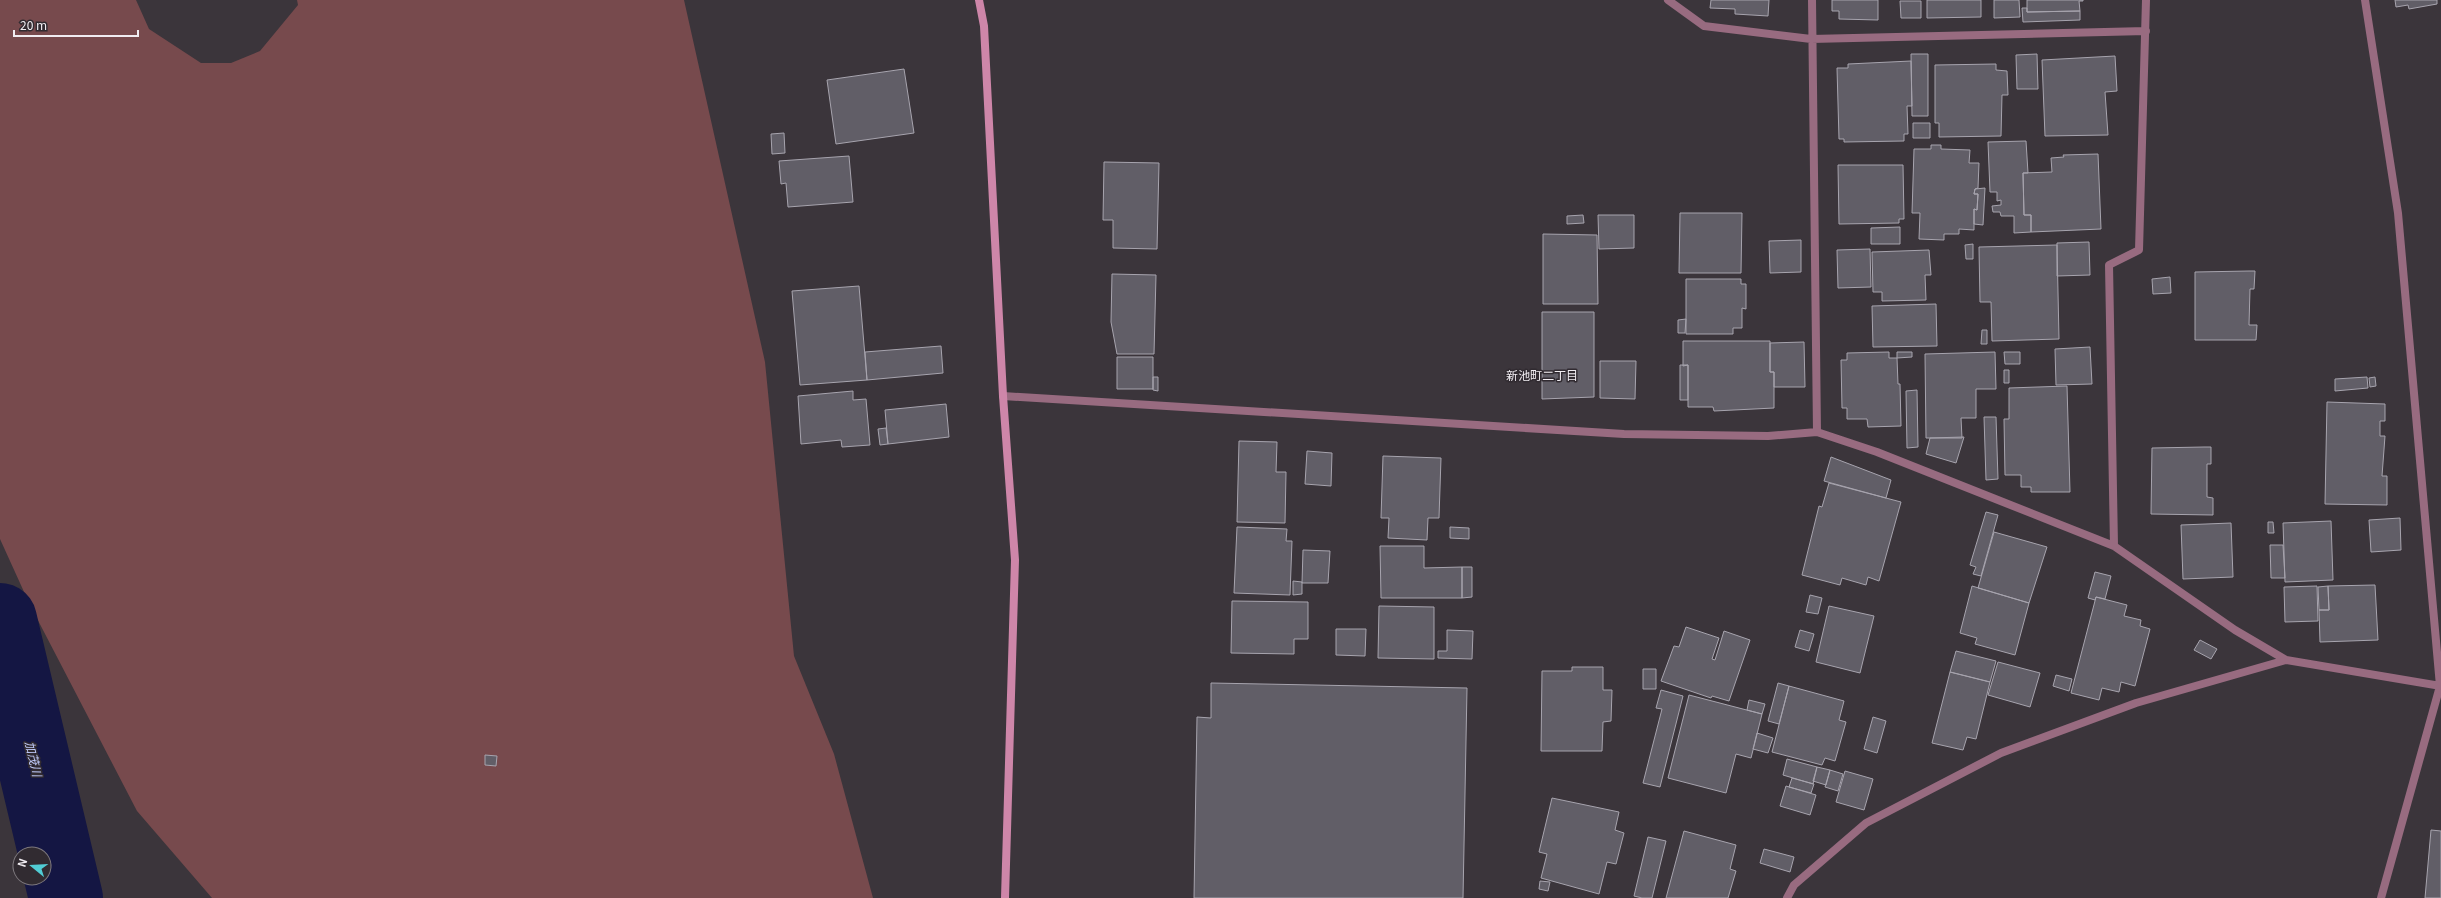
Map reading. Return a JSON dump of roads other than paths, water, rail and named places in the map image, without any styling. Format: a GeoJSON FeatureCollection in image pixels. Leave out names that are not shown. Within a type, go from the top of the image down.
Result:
{"type":"FeatureCollection","features":[{"type":"Feature","properties":{"kind":"street"},"geometry":{"type":"LineString","coordinates":[[980,0],[984,26],[1003,396],[1015,560],[1005,898]]}},
{"type":"Feature","properties":{"kind":"street"},"geometry":{"type":"LineString","coordinates":[[1668,0],[1704,26],[1811,39],[2146,31]]}},
{"type":"Feature","properties":{"kind":"street"},"geometry":{"type":"LineString","coordinates":[[1812,0],[1811,39],[1817,432]]}},
{"type":"Feature","properties":{"kind":"street"},"geometry":{"type":"LineString","coordinates":[[2114,546],[2109,265],[2139,250],[2146,0]]}},
{"type":"Feature","properties":{"kind":"street"},"geometry":{"type":"LineString","coordinates":[[2365,0],[2398,213],[2440,686],[2381,898]]}},
{"type":"Feature","properties":{"kind":"street"},"geometry":{"type":"LineString","coordinates":[[1003,396],[1624,434],[1768,436],[1817,432],[1877,452],[2114,546],[2235,630],[2286,660],[2440,686]]}},
{"type":"Feature","properties":{"kind":"street"},"geometry":{"type":"LineString","coordinates":[[1787,898],[1794,885],[1866,823],[2001,753],[2136,703],[2286,660]]}},
{"type":"Feature","properties":{"kind":"waterway","name":"加茂川"},"geometry":{"type":"LineString","coordinates":[[0,620],[66,898]]}},
{"type":"Feature","properties":{"kind":"district","name":"新池町二丁目"},"geometry":{"type":"Point","coordinates":[1542,376]}}]}
